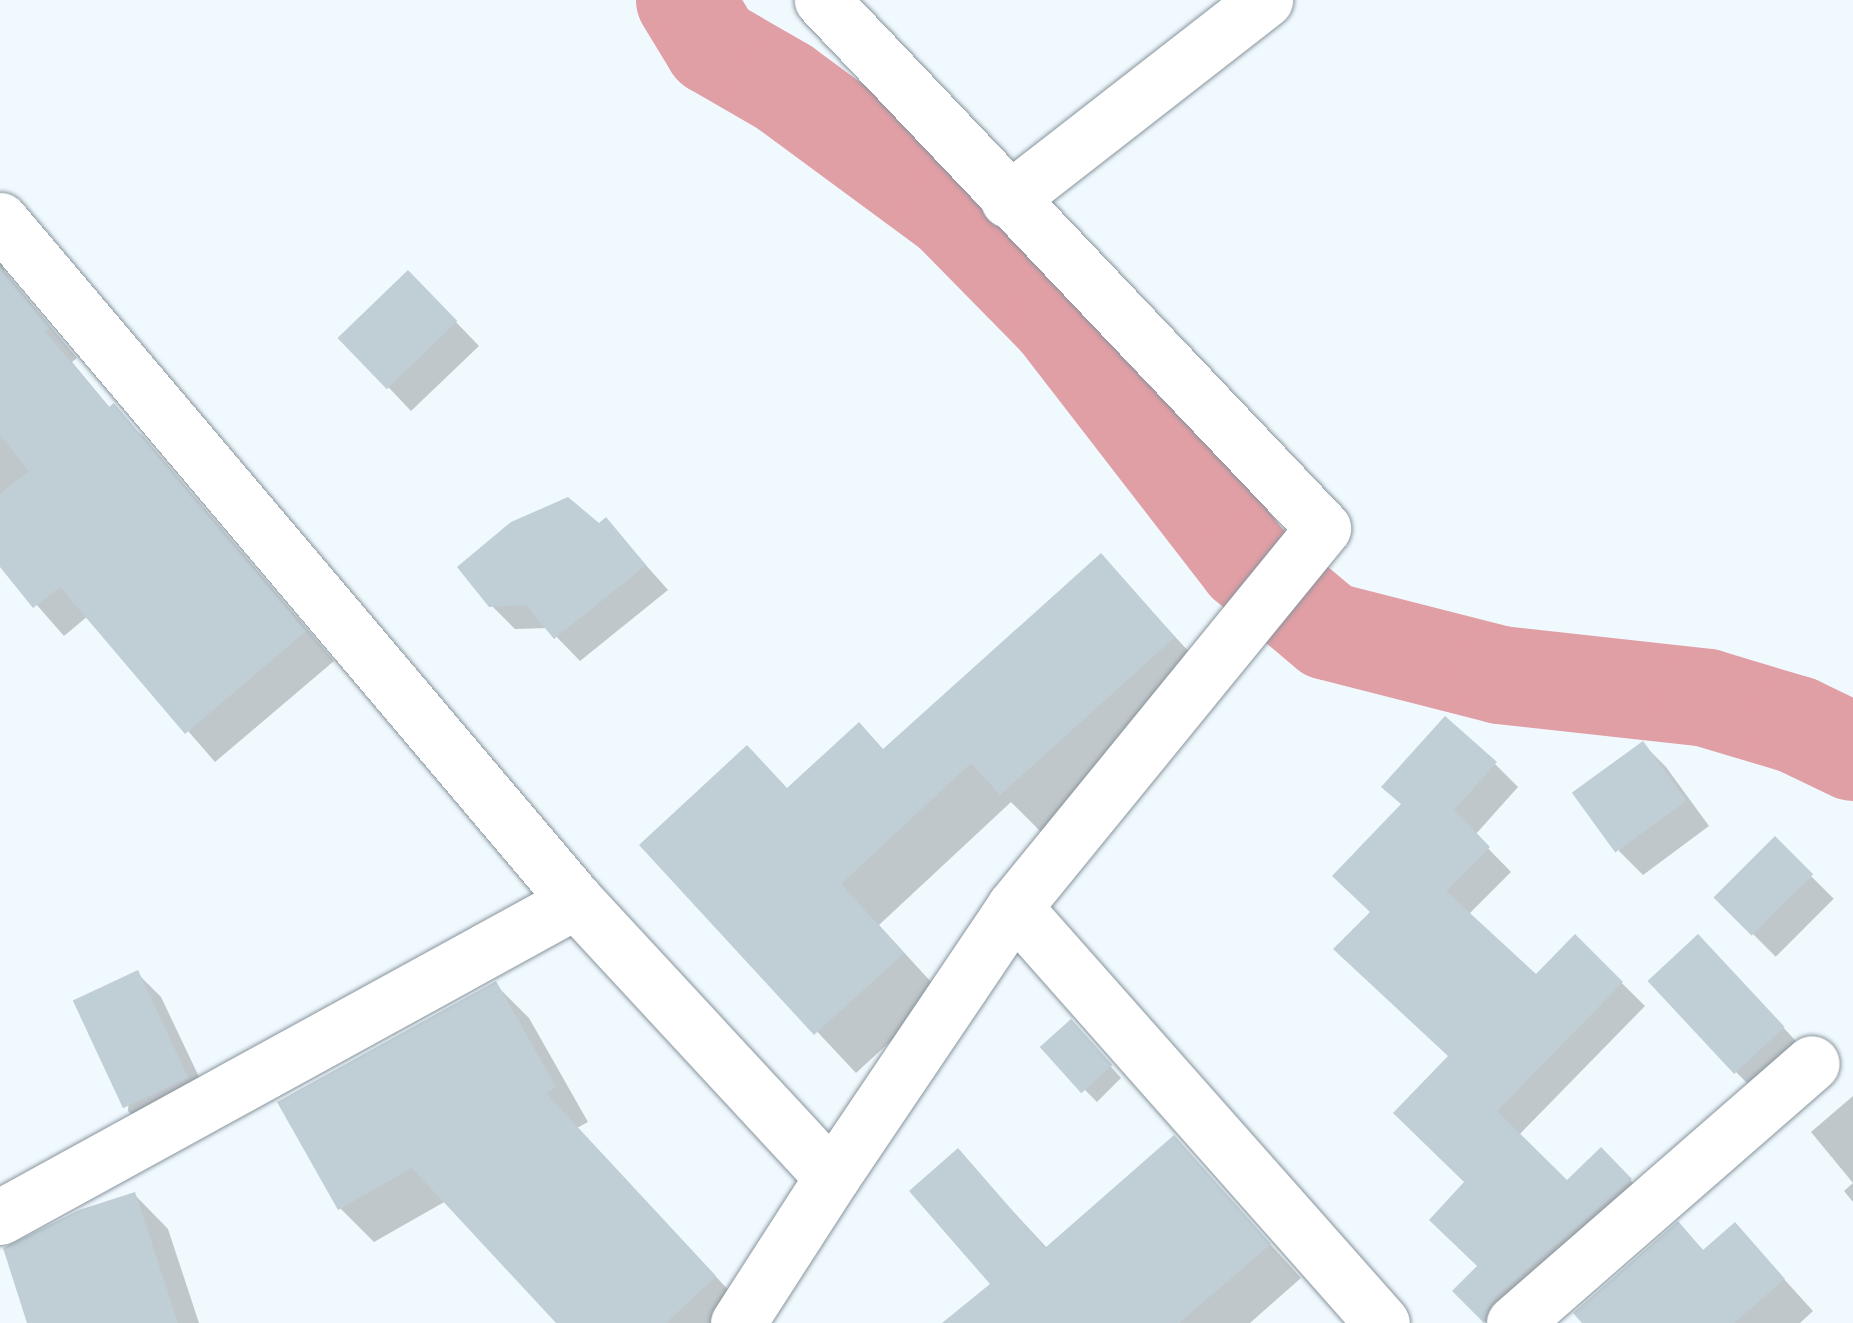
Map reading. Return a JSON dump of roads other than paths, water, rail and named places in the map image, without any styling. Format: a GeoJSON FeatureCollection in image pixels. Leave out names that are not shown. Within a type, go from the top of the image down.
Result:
{"type":"FeatureCollection","features":[{"type":"Feature","properties":{"kind":"street"},"geometry":{"type":"LineString","coordinates":[[738,1323],[1014,908],[1323,528],[822,0]]}},
{"type":"Feature","properties":{"kind":"street"},"geometry":{"type":"LineString","coordinates":[[1008,200],[1265,0]]}},
{"type":"Feature","properties":{"kind":"street"},"geometry":{"type":"LineString","coordinates":[[0,220],[576,901],[832,1178]]}},
{"type":"Feature","properties":{"kind":"street"},"geometry":{"type":"LineString","coordinates":[[0,1217],[576,901]]}},
{"type":"Feature","properties":{"kind":"street"},"geometry":{"type":"LineString","coordinates":[[1014,908],[1382,1323]]}},
{"type":"Feature","properties":{"kind":"street"},"geometry":{"type":"LineString","coordinates":[[1514,1323],[1812,1063]]}},
{"type":"Feature","properties":{"kind":"waterway"},"geometry":{"type":"LineString","coordinates":[[685,0],[713,46],[784,87],[952,211],[1059,320],[1247,563],[1328,631],[1500,675],[1707,698],[1797,725],[1853,752]]}}]}
